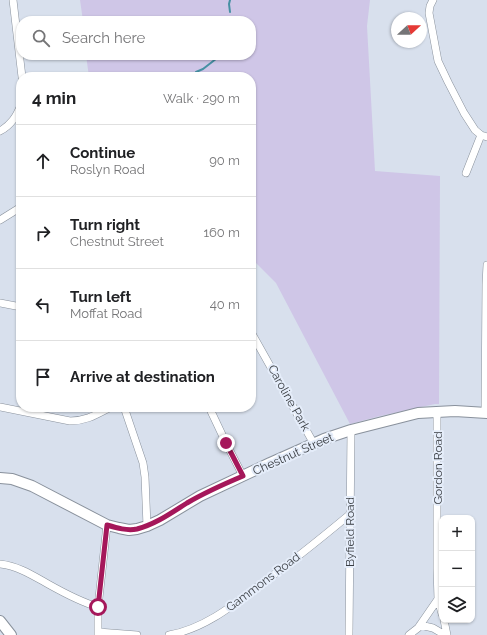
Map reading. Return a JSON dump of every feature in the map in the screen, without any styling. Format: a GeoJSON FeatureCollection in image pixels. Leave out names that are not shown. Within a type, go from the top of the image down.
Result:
{"type":"FeatureCollection","features":[{"type":"Feature","properties":{"kind":"main road","name":"Chestnut Street"},"geometry":{"type":"LineString","coordinates":[[0,478],[12,479],[32,486],[107,525],[129,530],[137,529],[160,520],[200,496],[270,463],[337,434],[418,413],[455,411],[486,413]]}},
{"type":"Feature","properties":{"kind":"main road"},"geometry":{"type":"LineString","coordinates":[[0,621],[10,635]]}},
{"type":"Feature","properties":{"kind":"street"},"geometry":{"type":"LineString","coordinates":[[13,0],[16,26]]}},
{"type":"Feature","properties":{"kind":"street"},"geometry":{"type":"LineString","coordinates":[[433,0],[430,6],[429,14],[438,61],[464,113],[475,130],[484,136],[466,173]]}},
{"type":"Feature","properties":{"kind":"street"},"geometry":{"type":"LineString","coordinates":[[20,60],[21,72]]}},
{"type":"Feature","properties":{"kind":"street"},"geometry":{"type":"LineString","coordinates":[[0,131],[13,122],[16,116]]}},
{"type":"Feature","properties":{"kind":"street"},"geometry":{"type":"LineString","coordinates":[[0,220],[16,210]]}},
{"type":"Feature","properties":{"kind":"street"},"geometry":{"type":"LineString","coordinates":[[486,413],[487,265]]}},
{"type":"Feature","properties":{"kind":"street"},"geometry":{"type":"LineString","coordinates":[[0,303],[16,306]]}},
{"type":"Feature","properties":{"kind":"street","name":"Caroline Park"},"geometry":{"type":"LineString","coordinates":[[256,341],[314,444]]}},
{"type":"Feature","properties":{"kind":"street"},"geometry":{"type":"LineString","coordinates":[[0,407],[16,411]]}},
{"type":"Feature","properties":{"kind":"street","name":"Gordon Road"},"geometry":{"type":"LineString","coordinates":[[437,411],[437,569],[439,603]]}},
{"type":"Feature","properties":{"kind":"street"},"geometry":{"type":"LineString","coordinates":[[22,412],[44,417],[75,421],[90,418],[101,412]]}},
{"type":"Feature","properties":{"kind":"street"},"geometry":{"type":"LineString","coordinates":[[126,412],[143,463],[147,526]]}},
{"type":"Feature","properties":{"kind":"street"},"geometry":{"type":"LineString","coordinates":[[211,412],[243,476]]}},
{"type":"Feature","properties":{"kind":"street","name":"Byfield Road"},"geometry":{"type":"LineString","coordinates":[[349,635],[351,430]]}},
{"type":"Feature","properties":{"kind":"street","name":"Gammons Road"},"geometry":{"type":"LineString","coordinates":[[169,635],[181,633],[193,628],[236,603],[350,516]]}},
{"type":"Feature","properties":{"kind":"street"},"geometry":{"type":"LineString","coordinates":[[107,525],[98,607],[98,634],[137,635]]}},
{"type":"Feature","properties":{"kind":"street"},"geometry":{"type":"LineString","coordinates":[[0,564],[21,569],[86,603],[98,607]]}},
{"type":"Feature","properties":{"kind":"street"},"geometry":{"type":"LineString","coordinates":[[409,635],[418,628],[438,599]]}},
{"type":"Feature","properties":{"kind":"street"},"geometry":{"type":"LineString","coordinates":[[444,623],[446,635]]}},
{"type":"Feature","properties":{"kind":"street"},"geometry":{"type":"LineString","coordinates":[[420,625],[433,628],[446,635]]}},
{"type":"Feature","properties":{"kind":"shaded area"},"geometry":{"type":"Polygon","coordinates":[[[80,0],[370,0],[367,26],[375,171],[440,176],[439,404],[380,416],[350,424],[276,283],[256,263],[256,72],[88,72],[87,60],[256,60],[256,16],[82,16],[80,0]]]}},
{"type":"Feature","properties":{"kind":"waterway"},"geometry":{"type":"LineString","coordinates":[[230,0],[230,12]]}},
{"type":"Feature","properties":{"kind":"waterway"},"geometry":{"type":"LineString","coordinates":[[196,72],[203,69],[215,60]]}},
{"type":"Feature","properties":{"kind":"route"},"geometry":{"type":"LineString","coordinates":[[98,607],[107,525],[129,530],[147,526],[200,496],[243,476],[226,443]]}}]}
